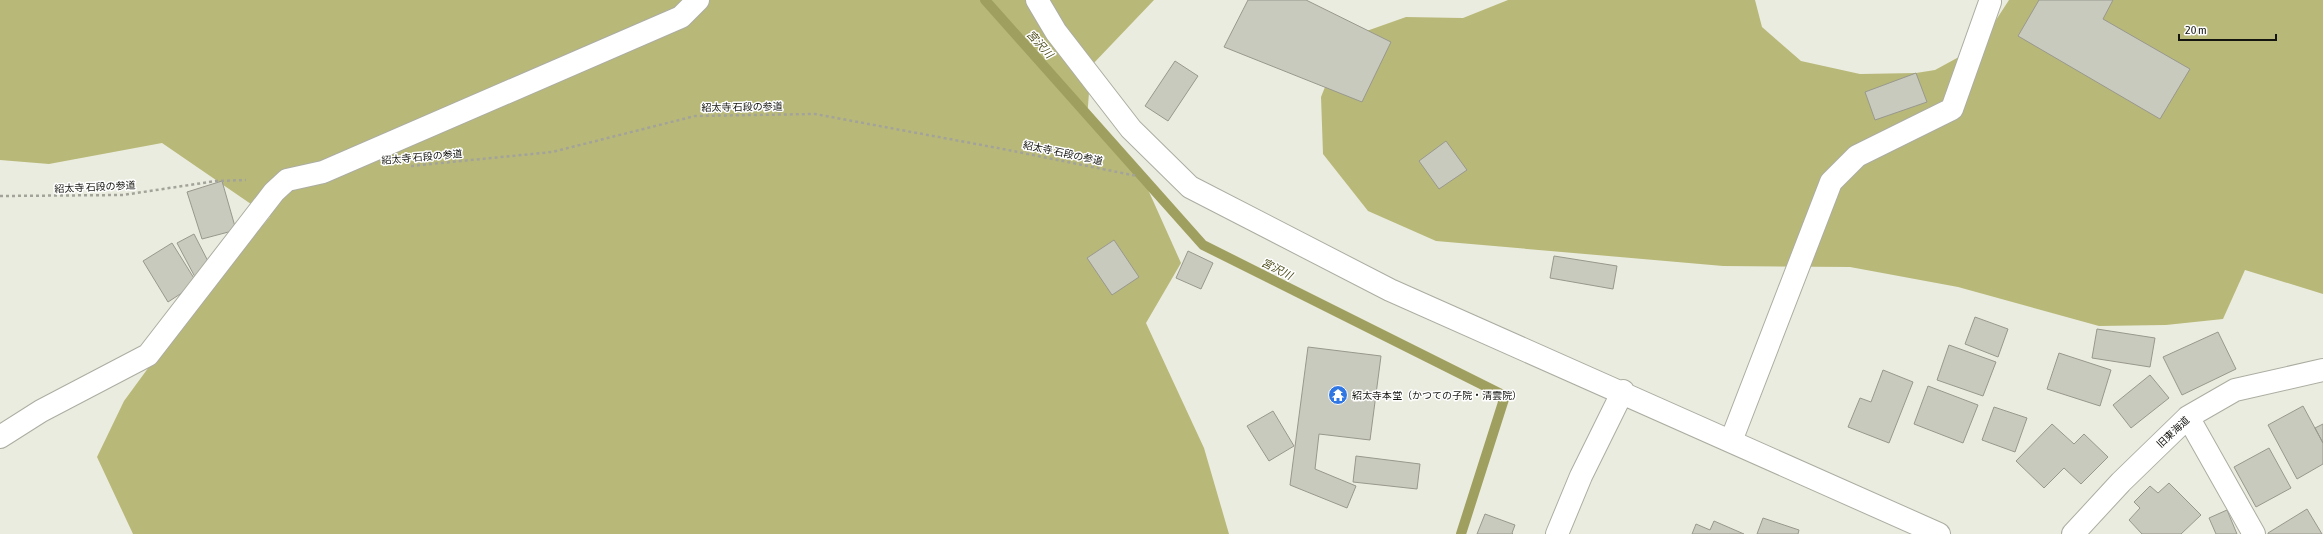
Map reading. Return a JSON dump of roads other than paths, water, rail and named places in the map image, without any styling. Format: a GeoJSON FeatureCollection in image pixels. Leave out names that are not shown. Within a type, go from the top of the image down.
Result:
{"type":"FeatureCollection","features":[{"type":"Feature","properties":{"kind":"street"},"geometry":{"type":"LineString","coordinates":[[0,438],[41,411],[148,355],[274,192],[286,180],[323,172],[681,17],[698,0]]}},
{"type":"Feature","properties":{"kind":"street"},"geometry":{"type":"LineString","coordinates":[[1037,0],[1056,32],[1130,130],[1190,187],[1390,290],[1623,391],[1939,534]]}},
{"type":"Feature","properties":{"kind":"street"},"geometry":{"type":"LineString","coordinates":[[1731,441],[1831,182],[1858,156],[1952,109],[1990,2]]}},
{"type":"Feature","properties":{"kind":"street","name":"旧東海道"},"geometry":{"type":"LineString","coordinates":[[2073,534],[2121,482],[2188,417],[2235,390],[2323,370]]}},
{"type":"Feature","properties":{"kind":"street"},"geometry":{"type":"LineString","coordinates":[[1557,534],[1581,476],[1623,391]]}},
{"type":"Feature","properties":{"kind":"street"},"geometry":{"type":"LineString","coordinates":[[2188,417],[2254,534]]}},
{"type":"Feature","properties":{"kind":"waterway","name":"宮沢川"},"geometry":{"type":"LineString","coordinates":[[985,0],[1203,245],[1505,396],[1461,534]]}},
{"type":"Feature","properties":{"kind":"place","name":"紹太寺本堂（かつての子院・清雲院）"},"geometry":{"type":"Point","coordinates":[1338,395]}}]}
